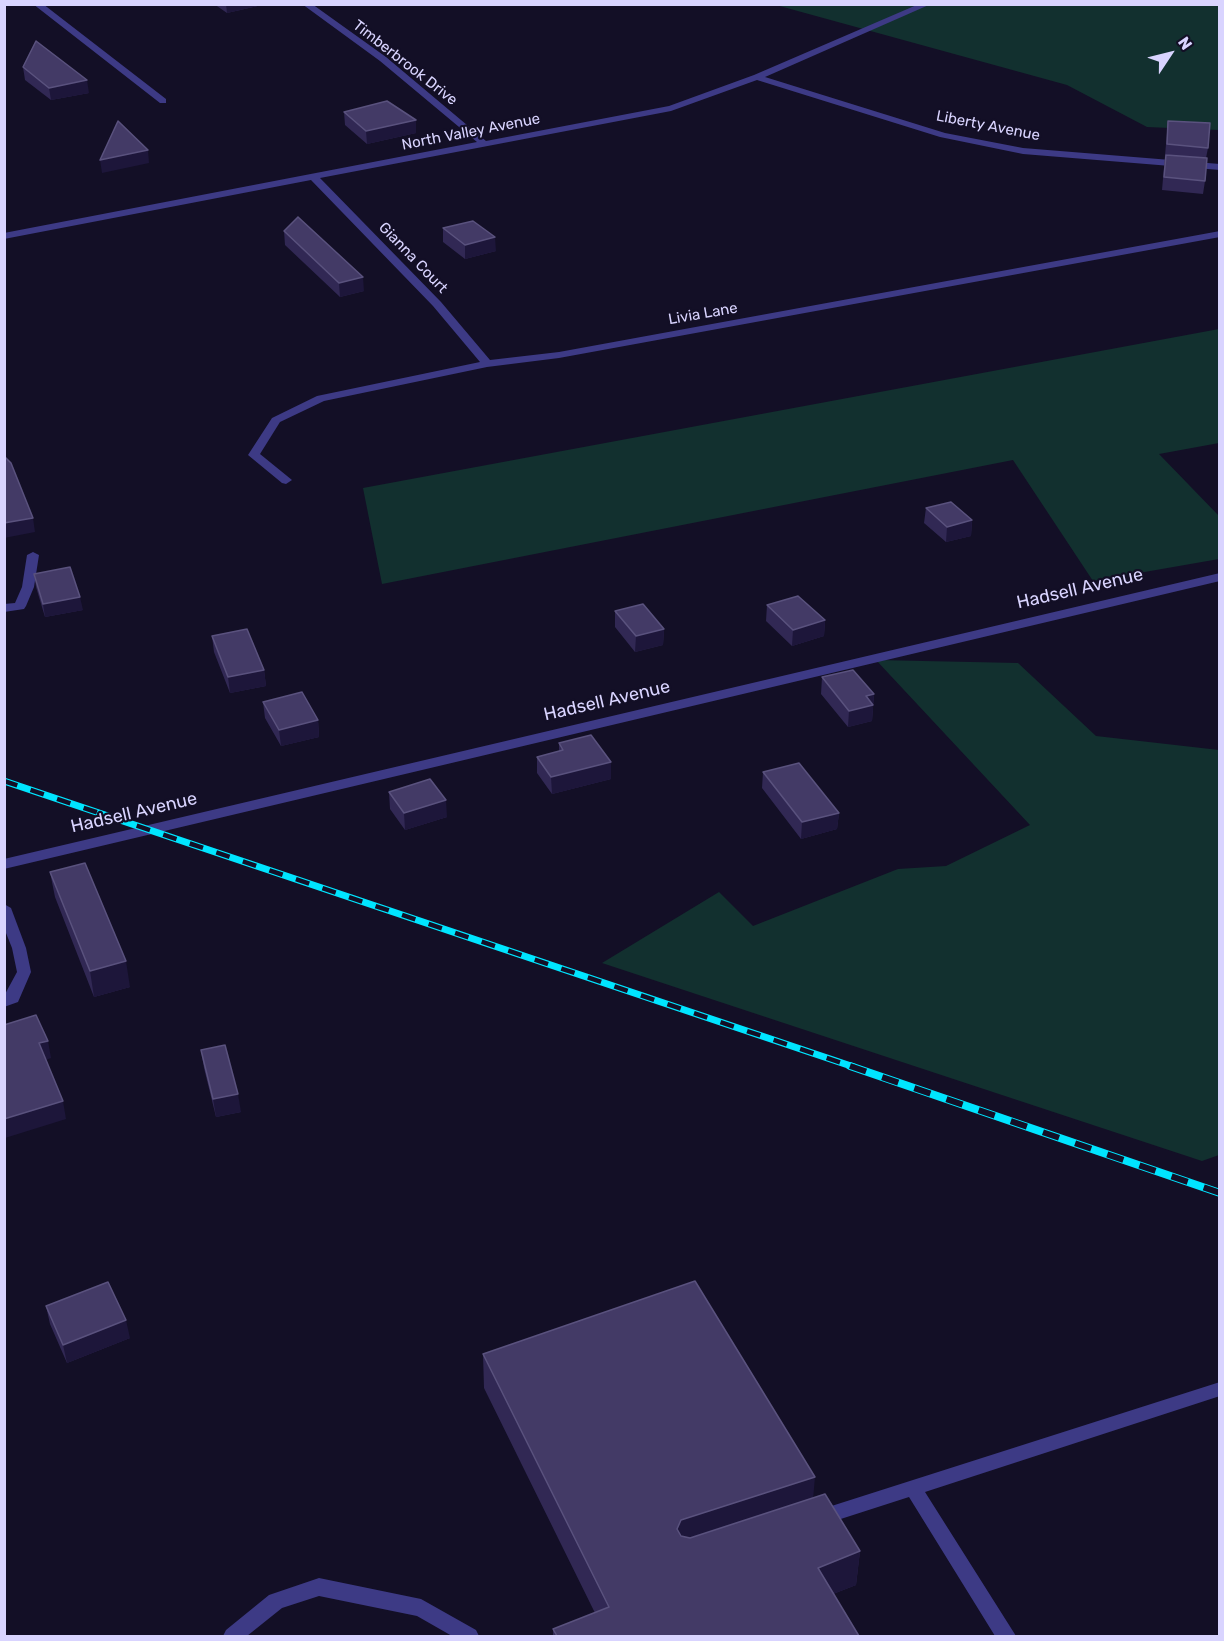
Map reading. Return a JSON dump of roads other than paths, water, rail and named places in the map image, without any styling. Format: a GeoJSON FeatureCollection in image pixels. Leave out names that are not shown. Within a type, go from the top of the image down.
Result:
{"type":"FeatureCollection","features":[{"type":"Feature","properties":{"kind":"street"},"geometry":{"type":"LineString","coordinates":[[37,4],[163,101]]}},
{"type":"Feature","properties":{"kind":"street","name":"Timberbrook Drive"},"geometry":{"type":"LineString","coordinates":[[306,4],[383,59],[486,145]]}},
{"type":"Feature","properties":{"kind":"street","name":"North Valley Avenue"},"geometry":{"type":"LineString","coordinates":[[4,236],[671,108],[757,77],[927,4]]}},
{"type":"Feature","properties":{"kind":"street","name":"Liberty Avenue"},"geometry":{"type":"LineString","coordinates":[[757,77],[955,138],[1023,151],[1220,167]]}},
{"type":"Feature","properties":{"kind":"street","name":"Gianna Court"},"geometry":{"type":"LineString","coordinates":[[313,177],[437,304],[487,364]]}},
{"type":"Feature","properties":{"kind":"street","name":"Livia Lane"},"geometry":{"type":"LineString","coordinates":[[286,480],[254,455],[276,420],[321,398],[487,364],[559,356],[1220,234]]}},
{"type":"Feature","properties":{"kind":"street","name":"Hadsell Avenue"},"geometry":{"type":"LineString","coordinates":[[4,864],[1220,577]]}},
{"type":"Feature","properties":{"kind":"lane"},"geometry":{"type":"LineString","coordinates":[[4,608],[20,606],[28,587],[33,555]]}},
{"type":"Feature","properties":{"kind":"lane"},"geometry":{"type":"LineString","coordinates":[[4,908],[19,948],[24,972],[13,998],[4,1002]]}},
{"type":"Feature","properties":{"kind":"lane"},"geometry":{"type":"LineString","coordinates":[[801,1524],[1220,1389]]}},
{"type":"Feature","properties":{"kind":"lane"},"geometry":{"type":"LineString","coordinates":[[913,1488],[1006,1636]]}},
{"type":"Feature","properties":{"kind":"lane"},"geometry":{"type":"LineString","coordinates":[[233,1636],[276,1601],[319,1587],[421,1608],[469,1636]]}},
{"type":"Feature","properties":{"kind":"railway"},"geometry":{"type":"LineString","coordinates":[[4,781],[854,1067]]}},
{"type":"Feature","properties":{"kind":"railway"},"geometry":{"type":"LineString","coordinates":[[850,1066],[1220,1193]]}}]}
